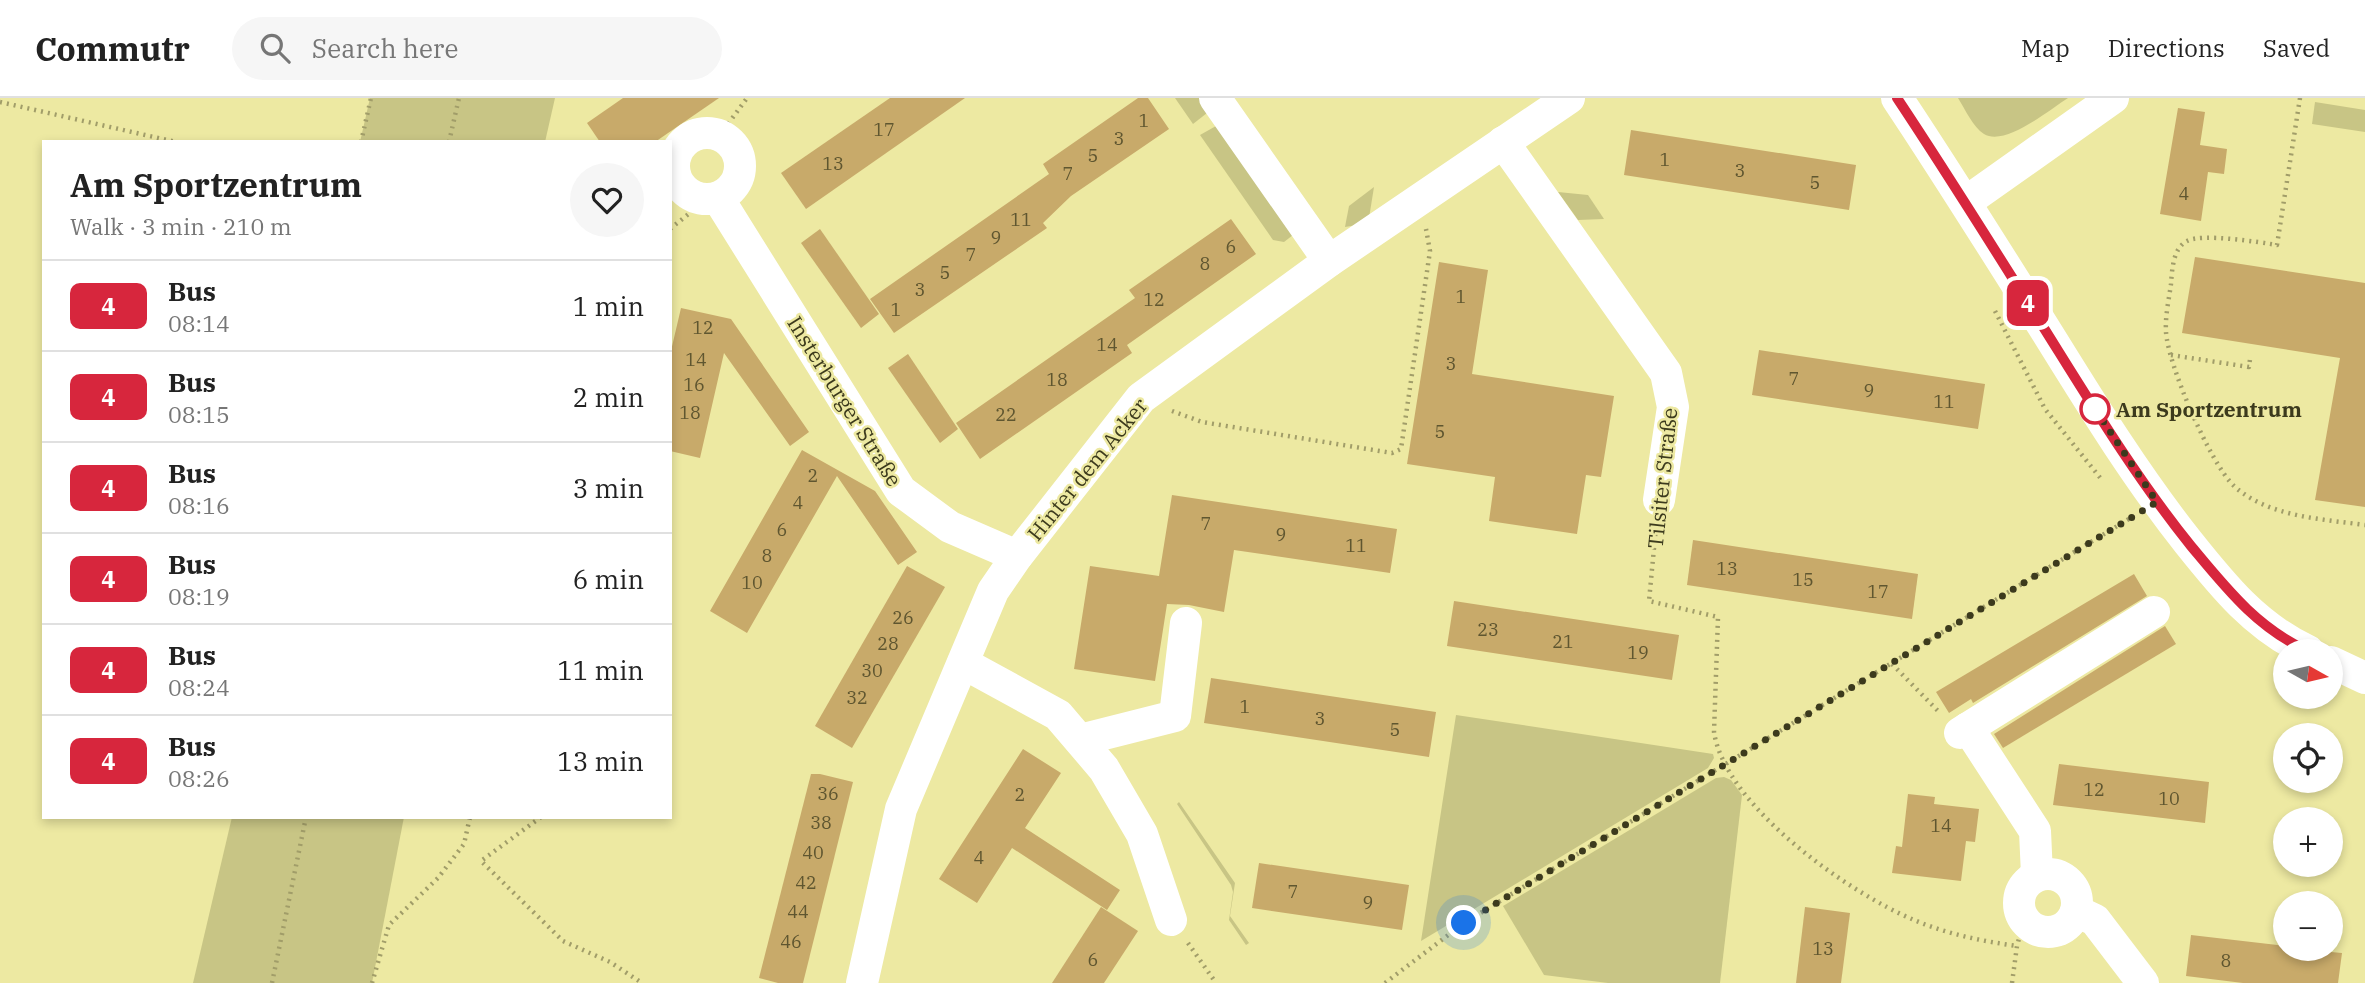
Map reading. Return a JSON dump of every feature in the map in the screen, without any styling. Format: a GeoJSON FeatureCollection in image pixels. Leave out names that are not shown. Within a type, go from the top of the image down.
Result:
{"type":"FeatureCollection","features":[{"type":"Feature","properties":{"kind":"street"},"geometry":{"type":"LineString","coordinates":[[1215,98],[1329,261]]}},
{"type":"Feature","properties":{"kind":"street","name":"Hinter dem Acker"},"geometry":{"type":"LineString","coordinates":[[862,983],[901,809],[993,591],[1017,556],[1141,398],[1329,261],[1569,98]]}},
{"type":"Feature","properties":{"kind":"street"},"geometry":{"type":"LineString","coordinates":[[1897,98],[1966,202],[2088,399],[2157,502],[2227,591],[2270,630],[2286,639]]}},
{"type":"Feature","properties":{"kind":"street"},"geometry":{"type":"LineString","coordinates":[[1966,202],[2113,98]]}},
{"type":"Feature","properties":{"kind":"street","name":"Insterburger Straße"},"geometry":{"type":"LineString","coordinates":[[720,135],[699,134],[690,138],[676,154],[673,164],[677,183],[691,196],[709,199],[901,491],[950,527],[1017,556]]}},
{"type":"Feature","properties":{"kind":"street"},"geometry":{"type":"LineString","coordinates":[[709,199],[728,193],[739,173],[737,151],[720,135]]}},
{"type":"Feature","properties":{"kind":"street","name":"Tilsiter Straße"},"geometry":{"type":"LineString","coordinates":[[1503,142],[1666,373],[1673,407],[1659,500]]}},
{"type":"Feature","properties":{"kind":"street"},"geometry":{"type":"LineString","coordinates":[[2037,875],[2035,831],[1964,730],[2154,612]]}},
{"type":"Feature","properties":{"kind":"street"},"geometry":{"type":"LineString","coordinates":[[1080,740],[1175,716],[1186,623]]}},
{"type":"Feature","properties":{"kind":"street"},"geometry":{"type":"LineString","coordinates":[[963,663],[1058,715],[1104,769],[1142,834],[1171,920]]}},
{"type":"Feature","properties":{"kind":"street"},"geometry":{"type":"LineString","coordinates":[[2343,668],[2365,678]]}},
{"type":"Feature","properties":{"kind":"street"},"geometry":{"type":"LineString","coordinates":[[2050,873],[2063,877],[2072,886],[2077,898],[2077,911],[2070,923],[2059,930],[2046,933],[2034,929],[2020,933],[2020,894],[2026,883],[2037,875],[2050,873]]}},
{"type":"Feature","properties":{"kind":"street"},"geometry":{"type":"LineString","coordinates":[[2077,911],[2095,920],[2143,983]]}},
{"type":"Feature","properties":{"kind":"path"},"geometry":{"type":"LineString","coordinates":[[361,140],[371,98]]}},
{"type":"Feature","properties":{"kind":"path"},"geometry":{"type":"LineString","coordinates":[[449,140],[459,98]]}},
{"type":"Feature","properties":{"kind":"path"},"geometry":{"type":"LineString","coordinates":[[720,135],[747,98]]}},
{"type":"Feature","properties":{"kind":"path"},"geometry":{"type":"LineString","coordinates":[[2301,98],[2277,245],[2230,239],[2189,239],[2180,247],[2172,266],[2166,332],[2171,355],[2205,443],[2218,466],[2235,486],[2251,498],[2275,508],[2308,517],[2365,525]]}},
{"type":"Feature","properties":{"kind":"path"},"geometry":{"type":"LineString","coordinates":[[0,102],[167,140]]}},
{"type":"Feature","properties":{"kind":"path"},"geometry":{"type":"LineString","coordinates":[[1141,398],[1202,422],[1392,453],[1401,449],[1430,251],[1422,197]]}},
{"type":"Feature","properties":{"kind":"path"},"geometry":{"type":"LineString","coordinates":[[672,227],[709,199]]}},
{"type":"Feature","properties":{"kind":"path"},"geometry":{"type":"LineString","coordinates":[[2171,355],[2249,367],[2250,359]]}},
{"type":"Feature","properties":{"kind":"path","name":"Tilsiter Straße"},"geometry":{"type":"LineString","coordinates":[[1659,500],[1649,601],[1718,617],[1714,732],[1717,749],[1726,765]]}},
{"type":"Feature","properties":{"kind":"path"},"geometry":{"type":"LineString","coordinates":[[1385,983],[1464,923],[2157,502]]}},
{"type":"Feature","properties":{"kind":"path"},"geometry":{"type":"LineString","coordinates":[[1892,664],[1964,730]]}},
{"type":"Feature","properties":{"kind":"path"},"geometry":{"type":"LineString","coordinates":[[1726,765],[1769,821],[1848,884],[1891,910],[1932,928],[1973,940],[2020,933],[2012,983]]}},
{"type":"Feature","properties":{"kind":"path"},"geometry":{"type":"LineString","coordinates":[[272,983],[306,819]]}},
{"type":"Feature","properties":{"kind":"path"},"geometry":{"type":"LineString","coordinates":[[372,983],[389,925],[438,878],[464,844],[470,819]]}},
{"type":"Feature","properties":{"kind":"path"},"geometry":{"type":"LineString","coordinates":[[538,819],[481,861],[564,942],[610,962],[642,983]]}},
{"type":"Feature","properties":{"kind":"path"},"geometry":{"type":"LineString","coordinates":[[1171,920],[1216,983]]}},
{"type":"Feature","properties":{"kind":"shaded area"},"geometry":{"type":"Polygon","coordinates":[[[370,98],[555,98],[545,140],[360,140],[370,98]]]}},
{"type":"Feature","properties":{"kind":"shaded area"},"geometry":{"type":"Polygon","coordinates":[[[1175,98],[1202,98],[1207,113],[1193,124],[1175,98]]]}},
{"type":"Feature","properties":{"kind":"shaded area"},"geometry":{"type":"Polygon","coordinates":[[[1958,98],[2068,98],[2027,125],[2003,136],[1993,137],[1976,127],[1958,98]]]}},
{"type":"Feature","properties":{"kind":"shaded area"},"geometry":{"type":"Polygon","coordinates":[[[2315,102],[2365,110],[2365,132],[2312,124],[2315,102]]]}},
{"type":"Feature","properties":{"kind":"shaded area"},"geometry":{"type":"Polygon","coordinates":[[[1216,126],[1293,235],[1284,242],[1273,240],[1200,135],[1216,126]]]}},
{"type":"Feature","properties":{"kind":"shaded area"},"geometry":{"type":"Polygon","coordinates":[[[1374,187],[1369,218],[1357,225],[1345,227],[1349,206],[1374,187]]]}},
{"type":"Feature","properties":{"kind":"shaded area"},"geometry":{"type":"Polygon","coordinates":[[[1558,192],[1588,195],[1604,219],[1578,220],[1558,192]]]}},
{"type":"Feature","properties":{"kind":"shaded area"},"geometry":{"type":"Polygon","coordinates":[[[1456,715],[1713,754],[1714,758],[1708,768],[1421,941],[1456,715]]]}},
{"type":"Feature","properties":{"kind":"shaded area"},"geometry":{"type":"Polygon","coordinates":[[[1716,778],[1731,780],[1742,795],[1720,983],[1608,983],[1544,975],[1503,906],[1716,778]]]}},
{"type":"Feature","properties":{"kind":"shaded area"},"geometry":{"type":"Polygon","coordinates":[[[1179,802],[1235,883],[1230,916],[1249,943],[1246,945],[1229,920],[1233,892],[1231,885],[1177,804],[1179,802]]]}},
{"type":"Feature","properties":{"kind":"shaded area"},"geometry":{"type":"Polygon","coordinates":[[[232,819],[404,819],[372,983],[193,983],[232,819]]]}},
{"type":"Feature","properties":{"kind":"building"},"geometry":{"type":"Polygon","coordinates":[[[623,98],[719,98],[658,140],[599,140],[587,123],[623,98]]]}},
{"type":"Feature","properties":{"kind":"building"},"geometry":{"type":"Polygon","coordinates":[[[890,98],[965,98],[806,209],[781,173],[890,98]]]}},
{"type":"Feature","properties":{"kind":"building"},"geometry":{"type":"Polygon","coordinates":[[[1138,98],[1148,98],[1169,129],[1071,196],[1043,223],[1047,228],[894,333],[870,299],[1049,174],[1043,164],[1138,98]]]}},
{"type":"Feature","properties":{"kind":"building"},"geometry":{"type":"Polygon","coordinates":[[[2178,108],[2205,112],[2200,145],[2227,149],[2224,174],[2208,172],[2201,221],[2160,214],[2178,108]]]}},
{"type":"Feature","properties":{"kind":"building"},"geometry":{"type":"Polygon","coordinates":[[[1631,130],[1856,165],[1849,210],[1624,175],[1631,130]]]}},
{"type":"Feature","properties":{"kind":"building"},"geometry":{"type":"Polygon","coordinates":[[[1231,219],[1256,254],[1127,345],[1132,353],[980,459],[956,423],[1135,298],[1129,290],[1231,219]]]}},
{"type":"Feature","properties":{"kind":"building"},"geometry":{"type":"Polygon","coordinates":[[[820,229],[879,314],[861,328],[801,243],[820,229]]]}},
{"type":"Feature","properties":{"kind":"building"},"geometry":{"type":"Polygon","coordinates":[[[2195,257],[2365,283],[2365,507],[2315,500],[2340,358],[2182,333],[2195,257]]]}},
{"type":"Feature","properties":{"kind":"building"},"geometry":{"type":"Polygon","coordinates":[[[1439,262],[1488,270],[1472,374],[1614,396],[1601,477],[1586,475],[1577,534],[1489,521],[1495,477],[1407,464],[1439,262]]]}},
{"type":"Feature","properties":{"kind":"building"},"geometry":{"type":"Polygon","coordinates":[[[681,308],[731,319],[809,432],[790,446],[724,353],[700,458],[672,451],[672,346],[681,308]]]}},
{"type":"Feature","properties":{"kind":"building"},"geometry":{"type":"Polygon","coordinates":[[[1759,350],[1985,384],[1978,429],[1752,395],[1759,350]]]}},
{"type":"Feature","properties":{"kind":"building"},"geometry":{"type":"Polygon","coordinates":[[[908,354],[958,429],[940,443],[888,368],[908,354]]]}},
{"type":"Feature","properties":{"kind":"building"},"geometry":{"type":"Polygon","coordinates":[[[802,450],[875,491],[917,552],[898,565],[837,476],[747,633],[710,611],[802,450]]]}},
{"type":"Feature","properties":{"kind":"building"},"geometry":{"type":"Polygon","coordinates":[[[1172,495],[1397,529],[1390,573],[1234,550],[1224,612],[1167,604],[1155,681],[1074,669],[1090,566],[1159,576],[1172,495]]]}},
{"type":"Feature","properties":{"kind":"building"},"geometry":{"type":"Polygon","coordinates":[[[1693,540],[1918,574],[1912,619],[1687,585],[1693,540]]]}},
{"type":"Feature","properties":{"kind":"building"},"geometry":{"type":"Polygon","coordinates":[[[907,566],[945,587],[852,748],[815,726],[907,566]]]}},
{"type":"Feature","properties":{"kind":"building"},"geometry":{"type":"Polygon","coordinates":[[[2134,574],[2147,596],[1973,703],[1971,699],[1949,713],[1936,692],[2134,574]]]}},
{"type":"Feature","properties":{"kind":"building"},"geometry":{"type":"Polygon","coordinates":[[[1454,601],[1679,635],[1672,680],[1447,646],[1454,601]]]}},
{"type":"Feature","properties":{"kind":"building"},"geometry":{"type":"Polygon","coordinates":[[[2165,626],[2176,644],[2003,748],[1994,734],[2165,626]]]}},
{"type":"Feature","properties":{"kind":"building"},"geometry":{"type":"Polygon","coordinates":[[[1211,678],[1436,712],[1429,757],[1204,723],[1211,678]]]}},
{"type":"Feature","properties":{"kind":"building"},"geometry":{"type":"Polygon","coordinates":[[[1023,749],[1061,773],[1025,828],[1120,890],[1107,910],[1012,848],[977,903],[939,879],[1023,749]]]}},
{"type":"Feature","properties":{"kind":"building"},"geometry":{"type":"Polygon","coordinates":[[[2059,764],[2209,782],[2205,823],[2053,805],[2059,764]]]}},
{"type":"Feature","properties":{"kind":"building"},"geometry":{"type":"Polygon","coordinates":[[[811,774],[853,782],[803,983],[778,983],[759,978],[811,774]]]}},
{"type":"Feature","properties":{"kind":"building"},"geometry":{"type":"Polygon","coordinates":[[[1908,794],[1935,797],[1934,804],[1979,809],[1975,842],[1966,841],[1961,881],[1892,873],[1896,846],[1902,847],[1908,794]]]}},
{"type":"Feature","properties":{"kind":"building"},"geometry":{"type":"Polygon","coordinates":[[[1259,863],[1409,885],[1402,930],[1252,908],[1259,863]]]}},
{"type":"Feature","properties":{"kind":"building"},"geometry":{"type":"Polygon","coordinates":[[[1101,907],[1138,931],[1104,983],[1052,983],[1101,907]]]}},
{"type":"Feature","properties":{"kind":"building"},"geometry":{"type":"Polygon","coordinates":[[[1805,907],[1850,913],[1841,983],[1796,983],[1805,907]]]}},
{"type":"Feature","properties":{"kind":"building"},"geometry":{"type":"Polygon","coordinates":[[[2191,935],[2273,944],[2273,961],[2341,961],[2338,983],[2243,983],[2186,976],[2191,935]]]}},
{"type":"Feature","properties":{"kind":"bus line","name":"4"},"geometry":{"type":"LineString","coordinates":[[1897,98],[1966,202],[2095,410],[2157,502],[2227,591],[2270,630],[2285,639]]}},
{"type":"Feature","properties":{"kind":"place","name":"Am Sportzentrum"},"geometry":{"type":"Point","coordinates":[2095,409]}},
{"type":"Feature","properties":{"kind":"route"},"geometry":{"type":"LineString","coordinates":[[1464,923],[2157,502],[2095,409]]}}]}
